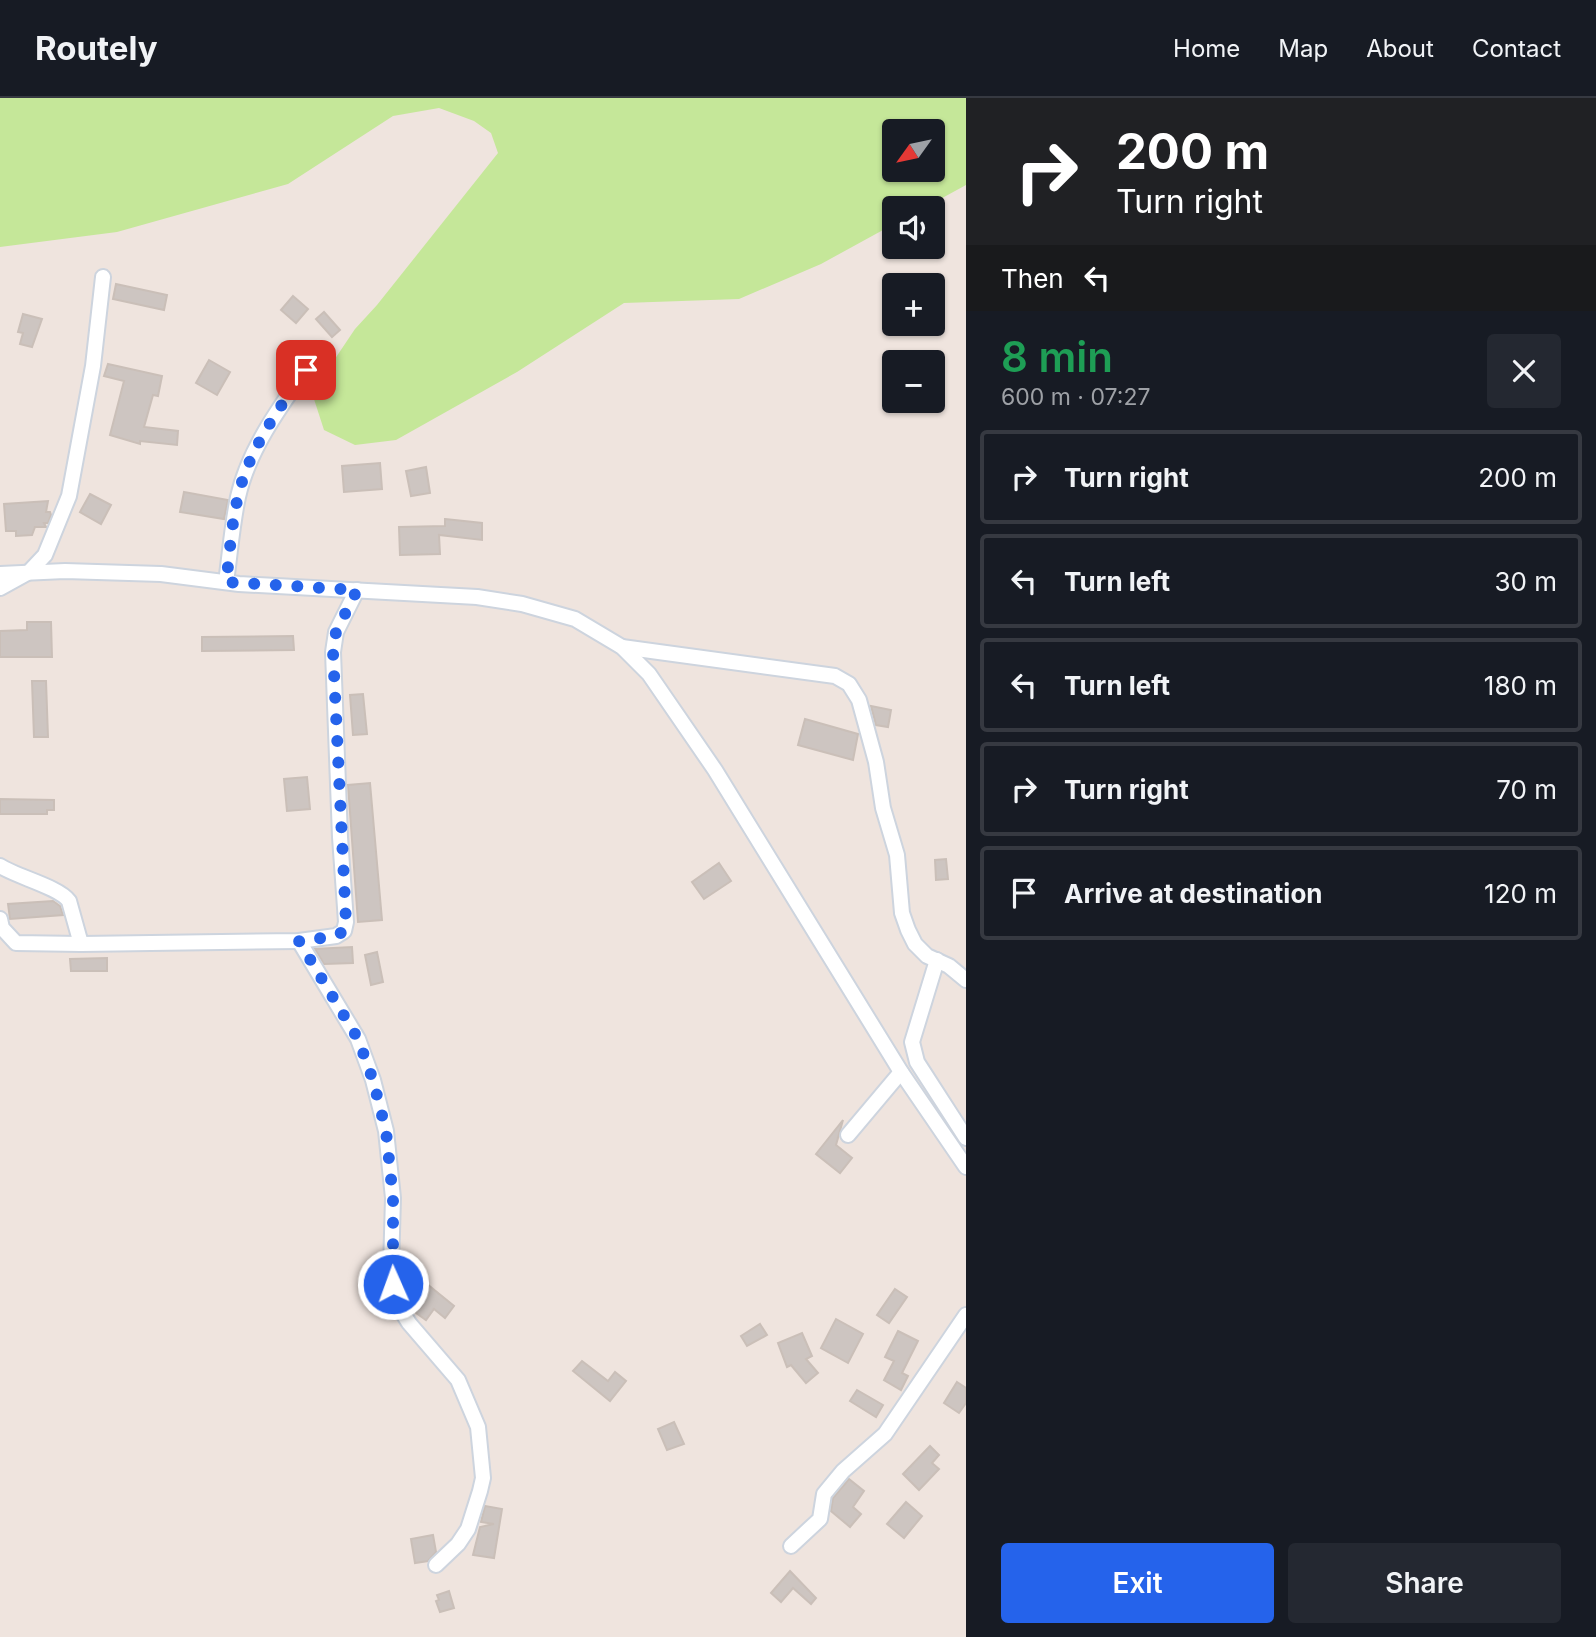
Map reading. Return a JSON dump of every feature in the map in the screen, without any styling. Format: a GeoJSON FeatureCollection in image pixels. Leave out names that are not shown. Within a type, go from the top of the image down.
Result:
{"type":"FeatureCollection","features":[{"type":"Feature","properties":{"kind":"street"},"geometry":{"type":"LineString","coordinates":[[0,588],[29,572],[45,555],[69,495],[93,366],[103,277]]}},
{"type":"Feature","properties":{"kind":"street"},"geometry":{"type":"LineString","coordinates":[[226,582],[238,495],[247,470],[283,403],[306,370]]}},
{"type":"Feature","properties":{"kind":"street"},"geometry":{"type":"LineString","coordinates":[[0,574],[161,574],[226,582],[477,597],[523,604],[575,619],[621,647],[649,674],[715,770],[901,1072],[966,1167]]}},
{"type":"Feature","properties":{"kind":"street"},"geometry":{"type":"LineString","coordinates":[[0,919],[2,928],[16,943],[299,941],[336,936],[344,931],[346,922],[339,825],[333,652],[336,632],[357,590]]}},
{"type":"Feature","properties":{"kind":"street"},"geometry":{"type":"LineString","coordinates":[[621,647],[835,677],[849,684],[859,700],[876,762],[883,808],[900,868],[902,913],[908,930],[915,944],[927,956],[949,966],[966,980]]}},
{"type":"Feature","properties":{"kind":"street"},"geometry":{"type":"LineString","coordinates":[[0,866],[29,881],[64,894],[69,901],[81,944]]}},
{"type":"Feature","properties":{"kind":"street"},"geometry":{"type":"LineString","coordinates":[[299,941],[358,1039],[373,1080],[386,1131],[393,1198],[391,1268],[394,1299],[409,1323],[458,1380],[478,1427],[483,1478],[480,1491],[468,1529],[458,1544],[436,1565]]}},
{"type":"Feature","properties":{"kind":"street"},"geometry":{"type":"LineString","coordinates":[[937,960],[912,1042],[917,1062],[966,1138]]}},
{"type":"Feature","properties":{"kind":"street"},"geometry":{"type":"LineString","coordinates":[[848,1135],[901,1072]]}},
{"type":"Feature","properties":{"kind":"street"},"geometry":{"type":"LineString","coordinates":[[791,1546],[820,1519],[824,1494],[844,1471],[885,1434],[966,1315]]}},
{"type":"Feature","properties":{"kind":"green space"},"geometry":{"type":"Polygon","coordinates":[[[0,98],[966,98],[966,185],[945,196],[882,196],[882,231],[821,264],[739,299],[624,303],[517,372],[396,440],[355,445],[324,430],[312,393],[355,329],[498,153],[491,133],[474,121],[439,108],[393,116],[288,184],[117,232],[0,247],[0,98]]]}},
{"type":"Feature","properties":{"kind":"building"},"geometry":{"type":"Polygon","coordinates":[[[116,284],[167,295],[164,310],[113,299],[116,284]]]}},
{"type":"Feature","properties":{"kind":"building"},"geometry":{"type":"Polygon","coordinates":[[[293,296],[308,309],[296,323],[281,310],[293,296]]]}},
{"type":"Feature","properties":{"kind":"building"},"geometry":{"type":"Polygon","coordinates":[[[324,312],[340,330],[332,337],[316,319],[324,312]]]}},
{"type":"Feature","properties":{"kind":"building"},"geometry":{"type":"Polygon","coordinates":[[[23,314],[42,319],[32,347],[20,344],[23,333],[18,332],[23,314]]]}},
{"type":"Feature","properties":{"kind":"building"},"geometry":{"type":"Polygon","coordinates":[[[209,360],[230,372],[217,395],[196,383],[209,360]]]}},
{"type":"Feature","properties":{"kind":"building"},"geometry":{"type":"Polygon","coordinates":[[[108,364],[162,376],[158,396],[153,395],[144,427],[178,431],[177,445],[140,441],[140,444],[110,435],[124,381],[104,376],[108,364]]]}},
{"type":"Feature","properties":{"kind":"building"},"geometry":{"type":"Polygon","coordinates":[[[380,463],[382,489],[344,492],[342,466],[380,463]]]}},
{"type":"Feature","properties":{"kind":"building"},"geometry":{"type":"Polygon","coordinates":[[[426,467],[430,493],[411,496],[406,471],[426,467]]]}},
{"type":"Feature","properties":{"kind":"building"},"geometry":{"type":"Polygon","coordinates":[[[184,492],[228,500],[224,519],[180,512],[184,492]]]}},
{"type":"Feature","properties":{"kind":"building"},"geometry":{"type":"Polygon","coordinates":[[[90,494],[111,505],[101,524],[80,512],[90,494]]]}},
{"type":"Feature","properties":{"kind":"building"},"geometry":{"type":"Polygon","coordinates":[[[48,501],[46,512],[51,515],[48,523],[44,523],[46,527],[35,527],[32,535],[16,536],[16,531],[6,531],[4,504],[48,501]]]}},
{"type":"Feature","properties":{"kind":"building"},"geometry":{"type":"Polygon","coordinates":[[[445,519],[482,523],[482,540],[439,535],[440,554],[400,555],[399,527],[445,526],[445,519]]]}},
{"type":"Feature","properties":{"kind":"building"},"geometry":{"type":"Polygon","coordinates":[[[27,622],[51,622],[52,657],[0,657],[0,631],[27,630],[27,622]]]}},
{"type":"Feature","properties":{"kind":"building"},"geometry":{"type":"Polygon","coordinates":[[[293,636],[294,650],[202,651],[202,637],[293,636]]]}},
{"type":"Feature","properties":{"kind":"building"},"geometry":{"type":"Polygon","coordinates":[[[32,681],[46,681],[48,737],[34,737],[32,681]]]}},
{"type":"Feature","properties":{"kind":"building"},"geometry":{"type":"Polygon","coordinates":[[[363,694],[367,734],[353,735],[350,695],[363,694]]]}},
{"type":"Feature","properties":{"kind":"building"},"geometry":{"type":"Polygon","coordinates":[[[871,706],[891,710],[888,727],[876,725],[871,706]]]}},
{"type":"Feature","properties":{"kind":"building"},"geometry":{"type":"Polygon","coordinates":[[[805,719],[858,734],[853,760],[798,745],[805,719]]]}},
{"type":"Feature","properties":{"kind":"building"},"geometry":{"type":"Polygon","coordinates":[[[307,777],[310,809],[287,811],[284,779],[307,777]]]}},
{"type":"Feature","properties":{"kind":"building"},"geometry":{"type":"Polygon","coordinates":[[[370,783],[382,920],[358,922],[348,785],[370,783]]]}},
{"type":"Feature","properties":{"kind":"building"},"geometry":{"type":"Polygon","coordinates":[[[0,799],[54,800],[54,810],[47,810],[47,814],[0,814],[0,799]]]}},
{"type":"Feature","properties":{"kind":"building"},"geometry":{"type":"Polygon","coordinates":[[[946,859],[948,879],[936,880],[935,860],[946,859]]]}},
{"type":"Feature","properties":{"kind":"building"},"geometry":{"type":"Polygon","coordinates":[[[719,863],[731,881],[704,899],[692,882],[719,863]]]}},
{"type":"Feature","properties":{"kind":"building"},"geometry":{"type":"Polygon","coordinates":[[[53,901],[60,906],[63,915],[10,919],[8,904],[53,901]]]}},
{"type":"Feature","properties":{"kind":"building"},"geometry":{"type":"Polygon","coordinates":[[[352,947],[353,963],[324,964],[315,949],[352,947]]]}},
{"type":"Feature","properties":{"kind":"building"},"geometry":{"type":"Polygon","coordinates":[[[377,952],[383,982],[371,985],[365,955],[377,952]]]}},
{"type":"Feature","properties":{"kind":"building"},"geometry":{"type":"Polygon","coordinates":[[[107,958],[107,971],[71,971],[70,959],[107,958]]]}},
{"type":"Feature","properties":{"kind":"building"},"geometry":{"type":"Polygon","coordinates":[[[843,1120],[836,1145],[852,1158],[840,1173],[816,1154],[843,1120]]]}},
{"type":"Feature","properties":{"kind":"building"},"geometry":{"type":"Polygon","coordinates":[[[411,1271],[454,1306],[445,1318],[434,1309],[426,1320],[412,1310],[419,1301],[403,1288],[402,1283],[411,1271]]]}},
{"type":"Feature","properties":{"kind":"building"},"geometry":{"type":"Polygon","coordinates":[[[895,1289],[907,1297],[889,1323],[877,1315],[895,1289]]]}},
{"type":"Feature","properties":{"kind":"building"},"geometry":{"type":"Polygon","coordinates":[[[836,1319],[863,1334],[848,1363],[821,1348],[836,1319]]]}},
{"type":"Feature","properties":{"kind":"building"},"geometry":{"type":"Polygon","coordinates":[[[760,1324],[767,1335],[747,1346],[741,1336],[760,1324]]]}},
{"type":"Feature","properties":{"kind":"building"},"geometry":{"type":"Polygon","coordinates":[[[898,1331],[918,1341],[902,1373],[908,1376],[901,1390],[884,1380],[894,1361],[885,1357],[898,1331]]]}},
{"type":"Feature","properties":{"kind":"building"},"geometry":{"type":"Polygon","coordinates":[[[802,1333],[812,1356],[806,1359],[818,1373],[806,1383],[791,1365],[787,1367],[778,1343],[802,1333]]]}},
{"type":"Feature","properties":{"kind":"building"},"geometry":{"type":"Polygon","coordinates":[[[582,1361],[608,1381],[615,1372],[626,1381],[610,1401],[573,1371],[582,1361]]]}},
{"type":"Feature","properties":{"kind":"building"},"geometry":{"type":"Polygon","coordinates":[[[957,1382],[966,1388],[966,1403],[959,1413],[944,1403],[957,1382]]]}},
{"type":"Feature","properties":{"kind":"building"},"geometry":{"type":"Polygon","coordinates":[[[857,1390],[883,1405],[876,1417],[850,1401],[857,1390]]]}},
{"type":"Feature","properties":{"kind":"building"},"geometry":{"type":"Polygon","coordinates":[[[674,1422],[684,1444],[667,1450],[658,1429],[674,1422]]]}},
{"type":"Feature","properties":{"kind":"building"},"geometry":{"type":"Polygon","coordinates":[[[930,1446],[939,1455],[932,1463],[939,1469],[919,1490],[903,1474],[930,1446]]]}},
{"type":"Feature","properties":{"kind":"building"},"geometry":{"type":"Polygon","coordinates":[[[849,1479],[864,1491],[853,1507],[861,1514],[850,1527],[831,1511],[833,1498],[849,1479]]]}},
{"type":"Feature","properties":{"kind":"building"},"geometry":{"type":"Polygon","coordinates":[[[906,1502],[922,1516],[904,1538],[887,1524],[906,1502]]]}},
{"type":"Feature","properties":{"kind":"building"},"geometry":{"type":"Polygon","coordinates":[[[485,1506],[502,1509],[494,1558],[473,1555],[480,1527],[494,1524],[481,1522],[485,1506]]]}},
{"type":"Feature","properties":{"kind":"building"},"geometry":{"type":"Polygon","coordinates":[[[433,1535],[436,1552],[428,1561],[415,1563],[411,1539],[433,1535]]]}},
{"type":"Feature","properties":{"kind":"building"},"geometry":{"type":"Polygon","coordinates":[[[790,1571],[816,1598],[811,1604],[793,1588],[781,1602],[771,1593],[790,1571]]]}},
{"type":"Feature","properties":{"kind":"building"},"geometry":{"type":"Polygon","coordinates":[[[449,1591],[454,1608],[440,1612],[437,1595],[449,1591]]]}},
{"type":"Feature","properties":{"kind":"route"},"geometry":{"type":"LineString","coordinates":[[306,370],[261,440],[247,470],[238,495],[226,582],[357,590],[336,632],[333,652],[346,922],[344,931],[336,936],[299,941],[358,1039],[373,1080],[386,1131],[393,1198],[393,1284]]}}]}
